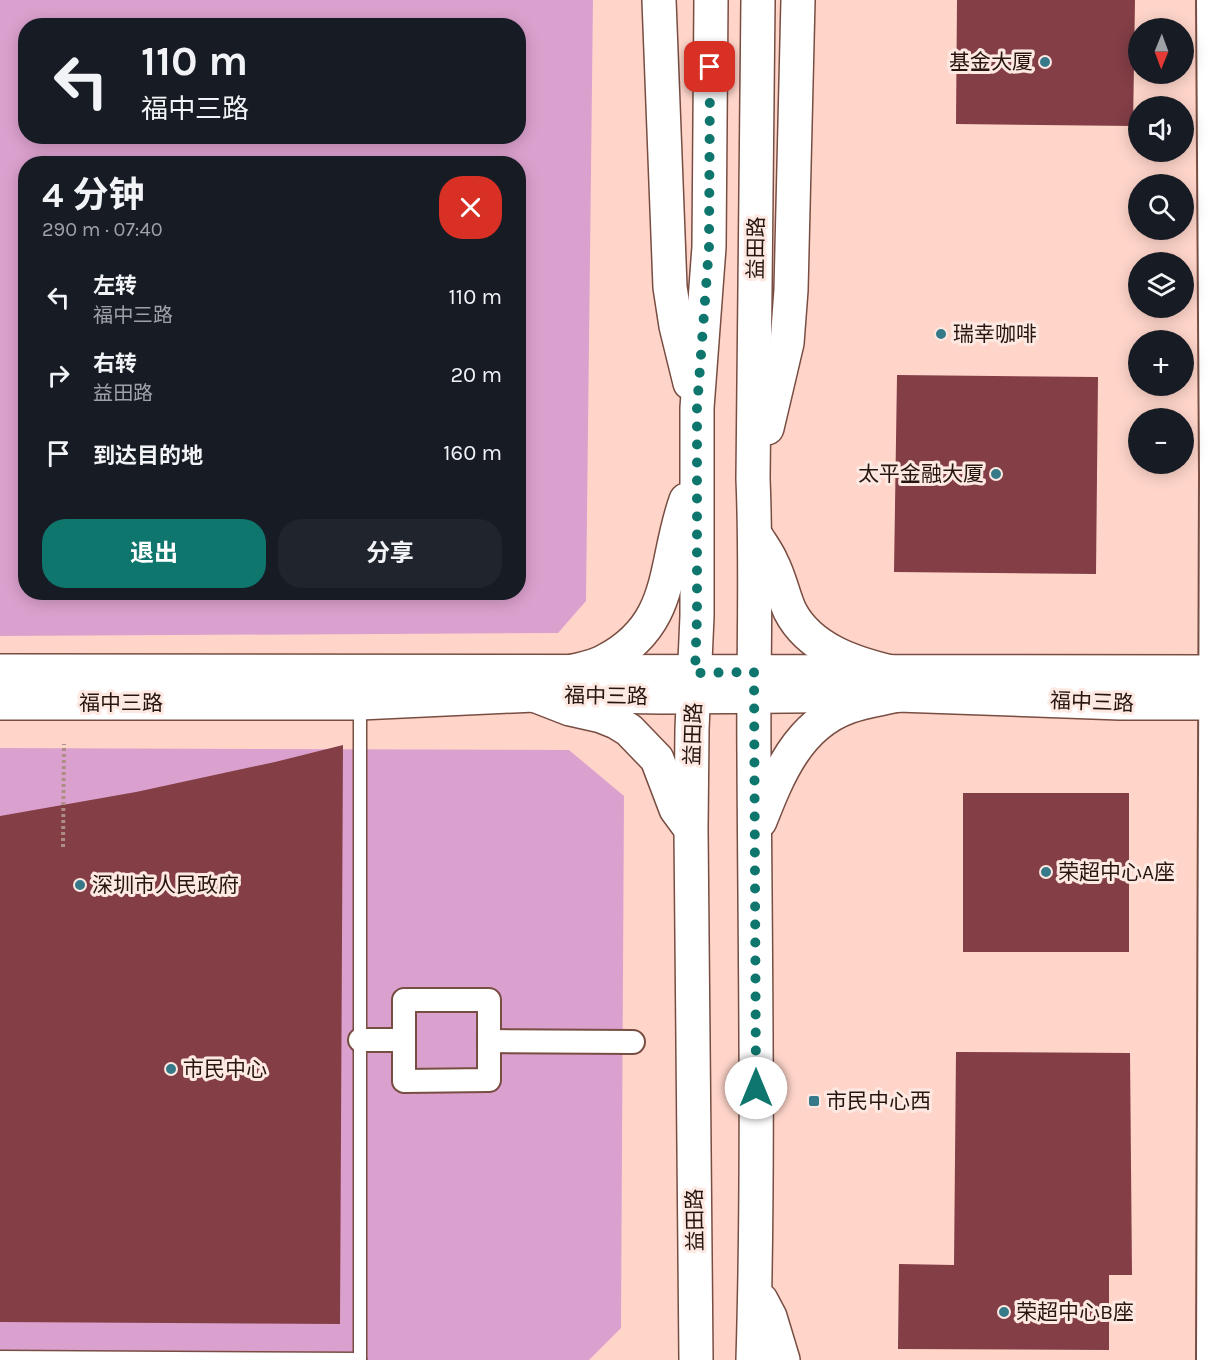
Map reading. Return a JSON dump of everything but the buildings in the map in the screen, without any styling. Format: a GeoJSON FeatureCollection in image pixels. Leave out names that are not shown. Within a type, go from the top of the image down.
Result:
{"type":"FeatureCollection","features":[{"type":"Feature","properties":{"kind":"main road"},"geometry":{"type":"LineString","coordinates":[[659,0],[670,287],[680,345],[697,408]]}},
{"type":"Feature","properties":{"kind":"main road","name":"益田路"},"geometry":{"type":"LineString","coordinates":[[696,1360],[691,830],[698,467],[697,408],[709,247],[711,0]]}},
{"type":"Feature","properties":{"kind":"main road","name":"益田路"},"geometry":{"type":"LineString","coordinates":[[753,1360],[756,1287],[754,684],[756,535],[753,479],[758,0]]}},
{"type":"Feature","properties":{"kind":"main road"},"geometry":{"type":"LineString","coordinates":[[753,479],[787,343],[798,0]]}},
{"type":"Feature","properties":{"kind":"main road"},"geometry":{"type":"LineString","coordinates":[[570,672],[603,662],[621,652],[645,629],[659,609],[681,513],[698,467]]}},
{"type":"Feature","properties":{"kind":"main road"},"geometry":{"type":"LineString","coordinates":[[756,535],[772,563],[791,612],[804,631],[832,651],[866,666],[896,684]]}},
{"type":"Feature","properties":{"kind":"main road","name":"福中三路"},"geometry":{"type":"LineString","coordinates":[[0,671],[570,672],[694,685]]}},
{"type":"Feature","properties":{"kind":"main road","name":"福中三路"},"geometry":{"type":"LineString","coordinates":[[0,703],[360,703],[694,685],[754,684],[1212,688]]}},
{"type":"Feature","properties":{"kind":"main road"},"geometry":{"type":"LineString","coordinates":[[755,833],[781,771],[801,740],[830,715],[896,684]]}},
{"type":"Feature","properties":{"kind":"main road"},"geometry":{"type":"LineString","coordinates":[[534,695],[570,709],[601,716],[629,730],[657,759],[676,809],[691,830]]}},
{"type":"Feature","properties":{"kind":"main road"},"geometry":{"type":"LineString","coordinates":[[756,1287],[770,1317],[783,1360]]}},
{"type":"Feature","properties":{"kind":"main road"},"geometry":{"type":"LineString","coordinates":[[680,1360],[684,1352],[696,1299]]}},
{"type":"Feature","properties":{"kind":"street"},"geometry":{"type":"LineString","coordinates":[[1208,0],[1212,477],[1208,1360]]}},
{"type":"Feature","properties":{"kind":"street"},"geometry":{"type":"LineString","coordinates":[[404,1000],[489,1000],[489,1041],[489,1080],[405,1081],[404,1000]]}},
{"type":"Feature","properties":{"kind":"street"},"geometry":{"type":"LineString","coordinates":[[360,1040],[404,1040]]}},
{"type":"Feature","properties":{"kind":"street"},"geometry":{"type":"LineString","coordinates":[[489,1041],[633,1042]]}},
{"type":"Feature","properties":{"kind":"lane"},"geometry":{"type":"LineString","coordinates":[[0,1357],[360,1360],[360,703]]}},
{"type":"Feature","properties":{"kind":"path"},"geometry":{"type":"LineString","coordinates":[[63,847],[64,744]]}},
{"type":"Feature","properties":{"kind":"shaded area"},"geometry":{"type":"Polygon","coordinates":[[[0,0],[593,0],[586,601],[558,633],[0,636],[0,0]]]}},
{"type":"Feature","properties":{"kind":"shaded area"},"geometry":{"type":"Polygon","coordinates":[[[0,748],[569,750],[624,796],[621,1328],[589,1360],[0,1360],[0,748]]]}},
{"type":"Feature","properties":{"kind":"place","name":"基金大厦"},"geometry":{"type":"Point","coordinates":[1045,62]}},
{"type":"Feature","properties":{"kind":"place","name":"瑞幸咖啡"},"geometry":{"type":"Point","coordinates":[941,334]}},
{"type":"Feature","properties":{"kind":"place","name":"太平金融大厦"},"geometry":{"type":"Point","coordinates":[996,474]}},
{"type":"Feature","properties":{"kind":"place","name":"荣超中心A座"},"geometry":{"type":"Point","coordinates":[1046,872]}},
{"type":"Feature","properties":{"kind":"place","name":"深圳市人民政府"},"geometry":{"type":"Point","coordinates":[80,885]}},
{"type":"Feature","properties":{"kind":"place","name":"市民中心"},"geometry":{"type":"Point","coordinates":[171,1069]}},
{"type":"Feature","properties":{"kind":"place","name":"市民中心西"},"geometry":{"type":"Point","coordinates":[814,1101]}},
{"type":"Feature","properties":{"kind":"place","name":"荣超中心B座"},"geometry":{"type":"Point","coordinates":[1004,1312]}},
{"type":"Feature","properties":{"kind":"route"},"geometry":{"type":"LineString","coordinates":[[710,67],[709,247],[697,408],[695,673],[754,672],[756,1088]]}}]}
